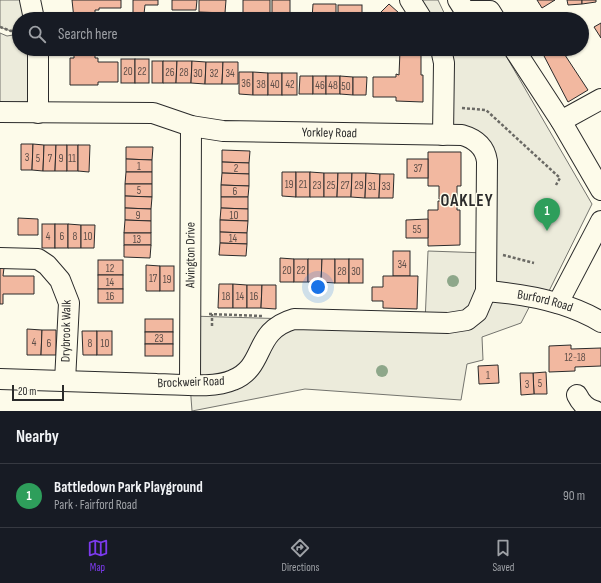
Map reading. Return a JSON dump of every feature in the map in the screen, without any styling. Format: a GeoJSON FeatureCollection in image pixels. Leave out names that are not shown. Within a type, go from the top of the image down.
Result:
{"type":"FeatureCollection","features":[{"type":"Feature","properties":{"kind":"street"},"geometry":{"type":"LineString","coordinates":[[30,0],[33,12]]}},
{"type":"Feature","properties":{"kind":"street"},"geometry":{"type":"LineString","coordinates":[[410,0],[418,12]]}},
{"type":"Feature","properties":{"kind":"street"},"geometry":{"type":"LineString","coordinates":[[458,0],[465,11],[491,12]]}},
{"type":"Feature","properties":{"kind":"street"},"geometry":{"type":"LineString","coordinates":[[38,56],[38,112]]}},
{"type":"Feature","properties":{"kind":"street"},"geometry":{"type":"LineString","coordinates":[[442,56],[444,63],[443,135]]}},
{"type":"Feature","properties":{"kind":"street"},"geometry":{"type":"LineString","coordinates":[[519,56],[561,121],[601,190]]}},
{"type":"Feature","properties":{"kind":"street"},"geometry":{"type":"LineString","coordinates":[[561,121],[601,99]]}},
{"type":"Feature","properties":{"kind":"street","name":"Yorkley Road"},"geometry":{"type":"LineString","coordinates":[[0,112],[153,113],[191,126],[224,131],[443,135],[462,136],[472,139],[480,144],[486,156],[486,291],[480,307],[471,317]]}},
{"type":"Feature","properties":{"kind":"street","name":"Alvington Drive"},"geometry":{"type":"LineString","coordinates":[[190,384],[191,126]]}},
{"type":"Feature","properties":{"kind":"street"},"geometry":{"type":"LineString","coordinates":[[558,303],[601,221]]}},
{"type":"Feature","properties":{"kind":"street","name":"Drybrook Walk"},"geometry":{"type":"LineString","coordinates":[[0,258],[38,259],[47,264],[60,280],[69,304],[65,381]]}},
{"type":"Feature","properties":{"kind":"street","name":"Burford Road"},"geometry":{"type":"LineString","coordinates":[[486,291],[513,293],[558,303],[584,311],[601,322]]}},
{"type":"Feature","properties":{"kind":"street","name":"Brockweir Road"},"geometry":{"type":"LineString","coordinates":[[0,379],[190,384],[224,383],[240,377],[251,366],[268,333],[280,324],[294,319],[455,323],[467,320],[471,317]]}},
{"type":"Feature","properties":{"kind":"street"},"geometry":{"type":"LineString","coordinates":[[577,395],[582,404],[595,411]]}},
{"type":"Feature","properties":{"kind":"path"},"geometry":{"type":"LineString","coordinates":[[0,27],[12,31]]}},
{"type":"Feature","properties":{"kind":"path"},"geometry":{"type":"LineString","coordinates":[[444,107],[486,110],[560,178],[556,186]]}},
{"type":"Feature","properties":{"kind":"path"},"geometry":{"type":"LineString","coordinates":[[486,253],[513,256],[534,263]]}},
{"type":"Feature","properties":{"kind":"path"},"geometry":{"type":"LineString","coordinates":[[190,313],[263,316]]}},
{"type":"Feature","properties":{"kind":"path"},"geometry":{"type":"LineString","coordinates":[[212,314],[212,326]]}},
{"type":"Feature","properties":{"kind":"shaded area"},"geometry":{"type":"Polygon","coordinates":[[[0,0],[30,0],[33,12],[12,12],[12,31],[0,27],[0,0]]]}},
{"type":"Feature","properties":{"kind":"shaded area"},"geometry":{"type":"Polygon","coordinates":[[[410,0],[438,0],[444,12],[418,12],[410,0]]]}},
{"type":"Feature","properties":{"kind":"shaded area"},"geometry":{"type":"Polygon","coordinates":[[[0,33],[7,36],[12,35],[12,56],[31,56],[30,99],[26,102],[0,103],[0,33]]]}},
{"type":"Feature","properties":{"kind":"shaded area"},"geometry":{"type":"Polygon","coordinates":[[[442,56],[506,56],[592,204],[548,293],[538,290],[521,323],[482,337],[483,360],[467,364],[461,400],[305,389],[192,411],[190,384],[190,316],[425,323],[428,251],[486,253],[487,161],[452,135],[442,56]]]}},
{"type":"Feature","properties":{"kind":"building"},"geometry":{"type":"Polygon","coordinates":[[[72,0],[121,0],[121,8],[99,8],[99,10],[95,10],[95,12],[73,12],[72,0]]]}},
{"type":"Feature","properties":{"kind":"building"},"geometry":{"type":"Polygon","coordinates":[[[133,0],[158,0],[158,5],[145,5],[144,12],[133,12],[133,0]]]}},
{"type":"Feature","properties":{"kind":"building"},"geometry":{"type":"Polygon","coordinates":[[[172,0],[197,0],[196,10],[172,10],[172,0]]]}},
{"type":"Feature","properties":{"kind":"building"},"geometry":{"type":"Polygon","coordinates":[[[199,0],[226,0],[225,12],[199,12],[199,0]]]}},
{"type":"Feature","properties":{"kind":"building"},"geometry":{"type":"Polygon","coordinates":[[[243,0],[270,0],[270,12],[243,12],[243,0]]]}},
{"type":"Feature","properties":{"kind":"building"},"geometry":{"type":"Polygon","coordinates":[[[272,0],[290,0],[290,12],[272,12],[272,0]]]}},
{"type":"Feature","properties":{"kind":"building"},"geometry":{"type":"Polygon","coordinates":[[[537,0],[555,0],[542,8],[537,0]]]}},
{"type":"Feature","properties":{"kind":"building"},"geometry":{"type":"Polygon","coordinates":[[[567,0],[582,0],[582,4],[568,5],[567,0]]]}},
{"type":"Feature","properties":{"kind":"building"},"geometry":{"type":"Polygon","coordinates":[[[582,0],[596,0],[596,2],[582,4],[582,0]]]}},
{"type":"Feature","properties":{"kind":"building"},"geometry":{"type":"Polygon","coordinates":[[[313,4],[336,4],[336,12],[312,12],[313,4]]]}},
{"type":"Feature","properties":{"kind":"building"},"geometry":{"type":"Polygon","coordinates":[[[389,4],[398,12],[381,12],[389,4]]]}},
{"type":"Feature","properties":{"kind":"building"},"geometry":{"type":"Polygon","coordinates":[[[338,5],[362,5],[362,12],[338,12],[338,5]]]}},
{"type":"Feature","properties":{"kind":"building"},"geometry":{"type":"Polygon","coordinates":[[[601,23],[601,38],[594,27],[601,23]]]}},
{"type":"Feature","properties":{"kind":"building"},"geometry":{"type":"Polygon","coordinates":[[[74,56],[95,56],[95,58],[98,58],[98,62],[118,62],[118,82],[98,82],[98,85],[70,85],[70,58],[74,58],[74,56]]]}},
{"type":"Feature","properties":{"kind":"building"},"geometry":{"type":"Polygon","coordinates":[[[400,56],[421,56],[423,102],[396,101],[396,97],[373,97],[373,77],[396,77],[396,74],[399,75],[400,56]]]}},
{"type":"Feature","properties":{"kind":"building"},"geometry":{"type":"Polygon","coordinates":[[[544,56],[566,56],[588,90],[568,102],[544,56]]]}},
{"type":"Feature","properties":{"kind":"building"},"geometry":{"type":"Polygon","coordinates":[[[121,59],[135,59],[135,83],[121,83],[121,59]]]}},
{"type":"Feature","properties":{"kind":"building"},"geometry":{"type":"Polygon","coordinates":[[[135,59],[149,59],[149,83],[135,83],[135,59]]]}},
{"type":"Feature","properties":{"kind":"building"},"geometry":{"type":"Polygon","coordinates":[[[152,61],[163,61],[163,83],[152,83],[152,61]]]}},
{"type":"Feature","properties":{"kind":"building"},"geometry":{"type":"Polygon","coordinates":[[[163,61],[177,61],[176,83],[163,83],[163,61]]]}},
{"type":"Feature","properties":{"kind":"building"},"geometry":{"type":"Polygon","coordinates":[[[177,61],[192,61],[191,83],[176,83],[177,61]]]}},
{"type":"Feature","properties":{"kind":"building"},"geometry":{"type":"Polygon","coordinates":[[[192,61],[206,62],[205,84],[191,83],[192,61]]]}},
{"type":"Feature","properties":{"kind":"building"},"geometry":{"type":"Polygon","coordinates":[[[206,62],[223,62],[222,84],[205,84],[206,62]]]}},
{"type":"Feature","properties":{"kind":"building"},"geometry":{"type":"Polygon","coordinates":[[[223,62],[238,62],[238,84],[222,84],[223,62]]]}},
{"type":"Feature","properties":{"kind":"building"},"geometry":{"type":"Polygon","coordinates":[[[239,72],[253,72],[253,95],[239,94],[239,72]]]}},
{"type":"Feature","properties":{"kind":"building"},"geometry":{"type":"Polygon","coordinates":[[[253,72],[268,73],[268,95],[253,95],[253,72]]]}},
{"type":"Feature","properties":{"kind":"building"},"geometry":{"type":"Polygon","coordinates":[[[268,73],[282,73],[282,95],[268,95],[268,73]]]}},
{"type":"Feature","properties":{"kind":"building"},"geometry":{"type":"Polygon","coordinates":[[[282,73],[297,73],[297,95],[282,95],[282,73]]]}},
{"type":"Feature","properties":{"kind":"building"},"geometry":{"type":"Polygon","coordinates":[[[300,76],[313,76],[313,94],[299,94],[300,76]]]}},
{"type":"Feature","properties":{"kind":"building"},"geometry":{"type":"Polygon","coordinates":[[[313,76],[326,76],[326,94],[313,94],[313,76]]]}},
{"type":"Feature","properties":{"kind":"building"},"geometry":{"type":"Polygon","coordinates":[[[326,76],[340,76],[340,94],[326,94],[326,76]]]}},
{"type":"Feature","properties":{"kind":"building"},"geometry":{"type":"Polygon","coordinates":[[[340,76],[353,77],[353,95],[340,94],[340,76]]]}},
{"type":"Feature","properties":{"kind":"building"},"geometry":{"type":"Polygon","coordinates":[[[353,77],[367,77],[366,95],[353,95],[353,77]]]}},
{"type":"Feature","properties":{"kind":"building"},"geometry":{"type":"Polygon","coordinates":[[[21,144],[33,144],[32,170],[21,170],[21,144]]]}},
{"type":"Feature","properties":{"kind":"building"},"geometry":{"type":"Polygon","coordinates":[[[33,144],[44,145],[43,171],[32,170],[33,144]]]}},
{"type":"Feature","properties":{"kind":"building"},"geometry":{"type":"Polygon","coordinates":[[[44,145],[56,145],[55,171],[43,171],[44,145]]]}},
{"type":"Feature","properties":{"kind":"building"},"geometry":{"type":"Polygon","coordinates":[[[56,145],[67,145],[67,171],[55,171],[56,145]]]}},
{"type":"Feature","properties":{"kind":"building"},"geometry":{"type":"Polygon","coordinates":[[[67,145],[78,145],[78,171],[67,171],[67,145]]]}},
{"type":"Feature","properties":{"kind":"building"},"geometry":{"type":"Polygon","coordinates":[[[78,145],[90,145],[89,172],[78,171],[78,145]]]}},
{"type":"Feature","properties":{"kind":"building"},"geometry":{"type":"Polygon","coordinates":[[[126,147],[153,147],[152,160],[126,159],[126,147]]]}},
{"type":"Feature","properties":{"kind":"building"},"geometry":{"type":"Polygon","coordinates":[[[222,150],[250,151],[249,163],[222,162],[222,150]]]}},
{"type":"Feature","properties":{"kind":"building"},"geometry":{"type":"Polygon","coordinates":[[[428,152],[461,152],[461,186],[457,186],[457,199],[439,199],[439,186],[428,186],[428,152]]]}},
{"type":"Feature","properties":{"kind":"building"},"geometry":{"type":"Polygon","coordinates":[[[126,159],[152,160],[152,172],[126,172],[126,159]]]}},
{"type":"Feature","properties":{"kind":"building"},"geometry":{"type":"Polygon","coordinates":[[[407,159],[428,159],[428,178],[407,178],[407,159]]]}},
{"type":"Feature","properties":{"kind":"building"},"geometry":{"type":"Polygon","coordinates":[[[222,162],[249,163],[249,174],[222,173],[222,162]]]}},
{"type":"Feature","properties":{"kind":"building"},"geometry":{"type":"Polygon","coordinates":[[[126,172],[152,172],[152,184],[125,184],[126,172]]]}},
{"type":"Feature","properties":{"kind":"building"},"geometry":{"type":"Polygon","coordinates":[[[282,172],[296,172],[296,197],[282,196],[282,172]]]}},
{"type":"Feature","properties":{"kind":"building"},"geometry":{"type":"Polygon","coordinates":[[[296,172],[310,172],[310,197],[296,197],[296,172]]]}},
{"type":"Feature","properties":{"kind":"building"},"geometry":{"type":"Polygon","coordinates":[[[310,172],[324,173],[324,197],[310,197],[310,172]]]}},
{"type":"Feature","properties":{"kind":"building"},"geometry":{"type":"Polygon","coordinates":[[[222,173],[249,174],[249,186],[221,185],[222,173]]]}},
{"type":"Feature","properties":{"kind":"building"},"geometry":{"type":"Polygon","coordinates":[[[324,173],[338,173],[337,197],[324,197],[324,173]]]}},
{"type":"Feature","properties":{"kind":"building"},"geometry":{"type":"Polygon","coordinates":[[[338,173],[352,173],[351,197],[337,197],[338,173]]]}},
{"type":"Feature","properties":{"kind":"building"},"geometry":{"type":"Polygon","coordinates":[[[352,173],[366,173],[365,198],[351,197],[352,173]]]}},
{"type":"Feature","properties":{"kind":"building"},"geometry":{"type":"Polygon","coordinates":[[[366,173],[380,174],[379,198],[365,198],[366,173]]]}},
{"type":"Feature","properties":{"kind":"building"},"geometry":{"type":"Polygon","coordinates":[[[380,174],[394,174],[393,198],[379,198],[380,174]]]}},
{"type":"Feature","properties":{"kind":"building"},"geometry":{"type":"Polygon","coordinates":[[[125,184],[152,184],[152,197],[125,196],[125,184]]]}},
{"type":"Feature","properties":{"kind":"building"},"geometry":{"type":"Polygon","coordinates":[[[221,185],[249,186],[248,197],[221,197],[221,185]]]}},
{"type":"Feature","properties":{"kind":"building"},"geometry":{"type":"Polygon","coordinates":[[[125,196],[152,197],[151,209],[125,208],[125,196]]]}},
{"type":"Feature","properties":{"kind":"building"},"geometry":{"type":"Polygon","coordinates":[[[221,197],[248,197],[248,209],[221,208],[221,197]]]}},
{"type":"Feature","properties":{"kind":"building"},"geometry":{"type":"Polygon","coordinates":[[[438,201],[457,201],[457,210],[460,210],[460,245],[428,246],[428,210],[438,210],[438,201]]]}},
{"type":"Feature","properties":{"kind":"building"},"geometry":{"type":"Polygon","coordinates":[[[125,208],[151,209],[151,221],[125,220],[125,208]]]}},
{"type":"Feature","properties":{"kind":"building"},"geometry":{"type":"Polygon","coordinates":[[[221,208],[248,209],[248,221],[220,220],[221,208]]]}},
{"type":"Feature","properties":{"kind":"building"},"geometry":{"type":"Polygon","coordinates":[[[18,218],[38,219],[38,235],[18,235],[18,218]]]}},
{"type":"Feature","properties":{"kind":"building"},"geometry":{"type":"Polygon","coordinates":[[[428,219],[428,238],[406,238],[406,220],[428,219]]]}},
{"type":"Feature","properties":{"kind":"building"},"geometry":{"type":"Polygon","coordinates":[[[125,220],[151,221],[151,233],[124,233],[125,220]]]}},
{"type":"Feature","properties":{"kind":"building"},"geometry":{"type":"Polygon","coordinates":[[[220,220],[248,221],[247,233],[220,232],[220,220]]]}},
{"type":"Feature","properties":{"kind":"building"},"geometry":{"type":"Polygon","coordinates":[[[42,224],[55,224],[55,248],[42,248],[42,224]]]}},
{"type":"Feature","properties":{"kind":"building"},"geometry":{"type":"Polygon","coordinates":[[[55,224],[68,224],[68,248],[55,248],[55,224]]]}},
{"type":"Feature","properties":{"kind":"building"},"geometry":{"type":"Polygon","coordinates":[[[68,224],[81,225],[81,248],[68,248],[68,224]]]}},
{"type":"Feature","properties":{"kind":"building"},"geometry":{"type":"Polygon","coordinates":[[[81,225],[95,225],[94,248],[81,248],[81,225]]]}},
{"type":"Feature","properties":{"kind":"building"},"geometry":{"type":"Polygon","coordinates":[[[220,232],[247,233],[247,244],[220,243],[220,232]]]}},
{"type":"Feature","properties":{"kind":"building"},"geometry":{"type":"Polygon","coordinates":[[[124,233],[151,233],[151,245],[124,245],[124,233]]]}},
{"type":"Feature","properties":{"kind":"building"},"geometry":{"type":"Polygon","coordinates":[[[220,243],[247,244],[246,256],[219,255],[220,243]]]}},
{"type":"Feature","properties":{"kind":"building"},"geometry":{"type":"Polygon","coordinates":[[[124,245],[151,245],[150,258],[124,257],[124,245]]]}},
{"type":"Feature","properties":{"kind":"building"},"geometry":{"type":"Polygon","coordinates":[[[393,251],[410,251],[410,276],[393,276],[393,251]]]}},
{"type":"Feature","properties":{"kind":"building"},"geometry":{"type":"Polygon","coordinates":[[[280,258],[294,259],[294,282],[280,282],[280,258]]]}},
{"type":"Feature","properties":{"kind":"building"},"geometry":{"type":"Polygon","coordinates":[[[294,259],[308,259],[308,282],[294,282],[294,259]]]}},
{"type":"Feature","properties":{"kind":"building"},"geometry":{"type":"Polygon","coordinates":[[[308,259],[322,259],[321,282],[308,282],[308,259]]]}},
{"type":"Feature","properties":{"kind":"building"},"geometry":{"type":"Polygon","coordinates":[[[322,259],[335,259],[335,283],[321,282],[322,259]]]}},
{"type":"Feature","properties":{"kind":"building"},"geometry":{"type":"Polygon","coordinates":[[[335,259],[349,259],[349,283],[335,283],[335,259]]]}},
{"type":"Feature","properties":{"kind":"building"},"geometry":{"type":"Polygon","coordinates":[[[349,259],[363,259],[363,283],[349,283],[349,259]]]}},
{"type":"Feature","properties":{"kind":"building"},"geometry":{"type":"Polygon","coordinates":[[[98,260],[123,260],[123,275],[98,275],[98,260]]]}},
{"type":"Feature","properties":{"kind":"building"},"geometry":{"type":"Polygon","coordinates":[[[146,265],[160,266],[160,291],[146,291],[146,265]]]}},
{"type":"Feature","properties":{"kind":"building"},"geometry":{"type":"Polygon","coordinates":[[[160,266],[174,266],[174,291],[160,291],[160,266]]]}},
{"type":"Feature","properties":{"kind":"building"},"geometry":{"type":"Polygon","coordinates":[[[0,268],[4,268],[3,276],[34,276],[34,294],[3,294],[3,304],[0,304],[0,268]]]}},
{"type":"Feature","properties":{"kind":"building"},"geometry":{"type":"Polygon","coordinates":[[[98,275],[123,275],[123,289],[98,289],[98,275]]]}},
{"type":"Feature","properties":{"kind":"building"},"geometry":{"type":"Polygon","coordinates":[[[383,276],[418,276],[417,309],[383,308],[383,301],[372,301],[372,287],[383,287],[383,276]]]}},
{"type":"Feature","properties":{"kind":"building"},"geometry":{"type":"Polygon","coordinates":[[[219,284],[233,284],[233,308],[218,308],[219,284]]]}},
{"type":"Feature","properties":{"kind":"building"},"geometry":{"type":"Polygon","coordinates":[[[233,284],[247,285],[247,308],[233,308],[233,284]]]}},
{"type":"Feature","properties":{"kind":"building"},"geometry":{"type":"Polygon","coordinates":[[[247,285],[262,285],[261,308],[247,308],[247,285]]]}},
{"type":"Feature","properties":{"kind":"building"},"geometry":{"type":"Polygon","coordinates":[[[262,285],[276,285],[276,309],[261,308],[262,285]]]}},
{"type":"Feature","properties":{"kind":"building"},"geometry":{"type":"Polygon","coordinates":[[[98,289],[123,289],[123,303],[98,303],[98,289]]]}},
{"type":"Feature","properties":{"kind":"building"},"geometry":{"type":"Polygon","coordinates":[[[145,319],[173,319],[173,332],[145,332],[145,319]]]}},
{"type":"Feature","properties":{"kind":"building"},"geometry":{"type":"Polygon","coordinates":[[[27,329],[42,330],[41,355],[27,355],[27,329]]]}},
{"type":"Feature","properties":{"kind":"building"},"geometry":{"type":"Polygon","coordinates":[[[42,330],[56,330],[56,355],[41,355],[42,330]]]}},
{"type":"Feature","properties":{"kind":"building"},"geometry":{"type":"Polygon","coordinates":[[[82,331],[97,331],[97,355],[83,355],[82,331]]]}},
{"type":"Feature","properties":{"kind":"building"},"geometry":{"type":"Polygon","coordinates":[[[97,331],[112,331],[112,355],[97,355],[97,331]]]}},
{"type":"Feature","properties":{"kind":"building"},"geometry":{"type":"Polygon","coordinates":[[[145,332],[173,332],[173,344],[145,344],[145,332]]]}},
{"type":"Feature","properties":{"kind":"building"},"geometry":{"type":"Polygon","coordinates":[[[145,344],[173,344],[173,356],[145,356],[145,344]]]}},
{"type":"Feature","properties":{"kind":"building"},"geometry":{"type":"Polygon","coordinates":[[[571,345],[571,349],[601,348],[601,366],[575,367],[575,371],[549,372],[549,346],[571,345]]]}},
{"type":"Feature","properties":{"kind":"building"},"geometry":{"type":"Polygon","coordinates":[[[498,365],[499,383],[479,384],[478,366],[498,365]]]}},
{"type":"Feature","properties":{"kind":"building"},"geometry":{"type":"Polygon","coordinates":[[[546,372],[547,394],[534,394],[533,373],[546,372]]]}},
{"type":"Feature","properties":{"kind":"building"},"geometry":{"type":"Polygon","coordinates":[[[520,373],[533,373],[534,394],[521,395],[520,373]]]}},
{"type":"Feature","properties":{"kind":"place","name":"Battledown Park Playground"},"geometry":{"type":"Point","coordinates":[547,231]}},
{"type":"Feature","properties":{"kind":"district","name":"OAKLEY"},"geometry":{"type":"Point","coordinates":[467,201]}}]}
